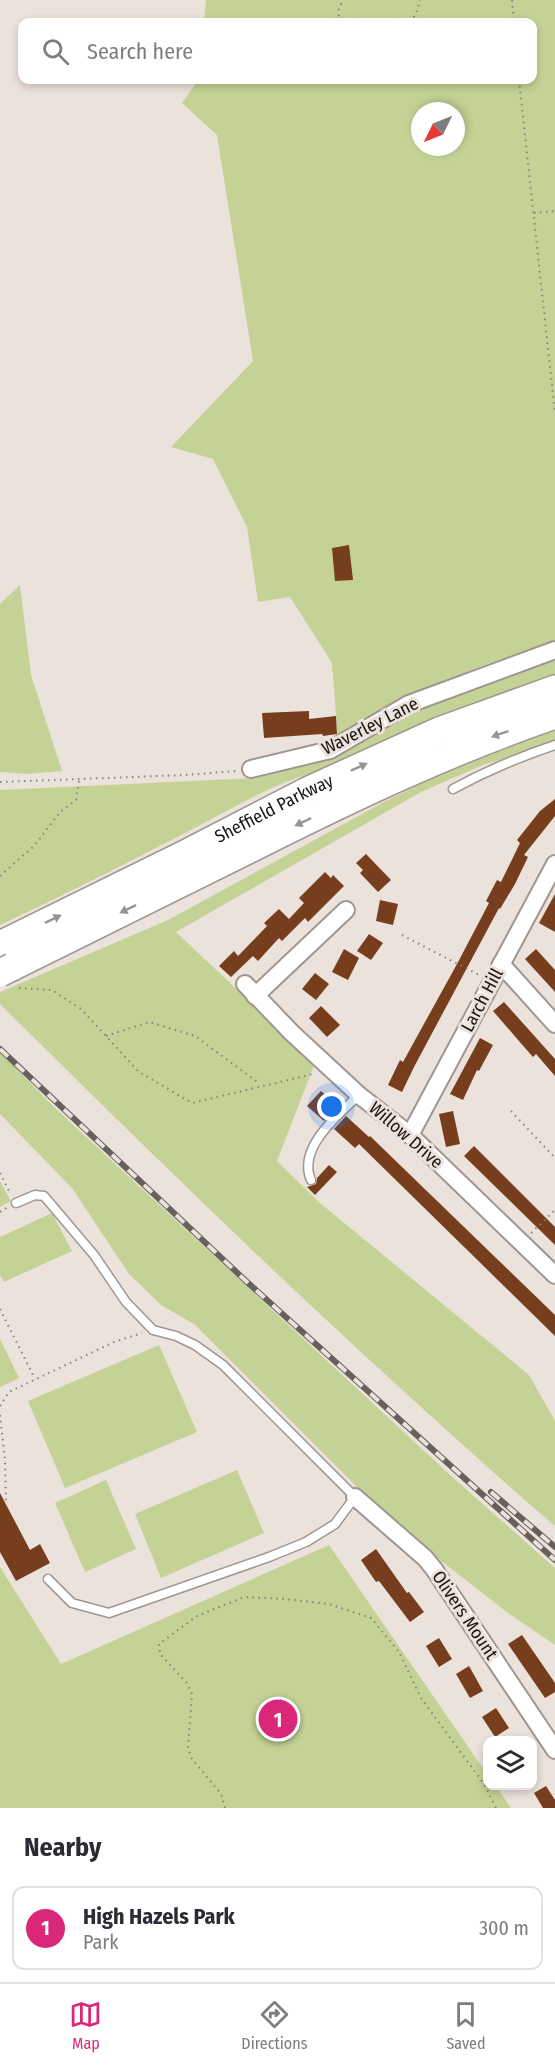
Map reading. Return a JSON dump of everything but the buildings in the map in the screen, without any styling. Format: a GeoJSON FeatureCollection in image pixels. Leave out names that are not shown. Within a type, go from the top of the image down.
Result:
{"type":"FeatureCollection","features":[{"type":"Feature","properties":{"kind":"highway","name":"Sheffield Parkway"},"geometry":{"type":"LineString","coordinates":[[8,968],[185,854],[307,791],[440,731],[555,689]]}},
{"type":"Feature","properties":{"kind":"highway","name":"Sheffield Parkway"},"geometry":{"type":"LineString","coordinates":[[8,968],[338,805],[454,752],[555,715]]}},
{"type":"Feature","properties":{"kind":"street","name":"Waverley Lane"},"geometry":{"type":"LineString","coordinates":[[251,769],[330,750],[409,704],[555,650]]}},
{"type":"Feature","properties":{"kind":"street","name":"Larch Hill"},"geometry":{"type":"LineString","coordinates":[[410,1135],[555,864]]}},
{"type":"Feature","properties":{"kind":"street","name":"Willow Drive"},"geometry":{"type":"LineString","coordinates":[[346,910],[250,990],[292,1033],[359,1095],[410,1135],[555,1275]]}},
{"type":"Feature","properties":{"kind":"street"},"geometry":{"type":"LineString","coordinates":[[501,964],[555,1024]]}},
{"type":"Feature","properties":{"kind":"street","name":"Olivers Mount"},"geometry":{"type":"LineString","coordinates":[[355,1497],[425,1558],[434,1569],[555,1750]]}},
{"type":"Feature","properties":{"kind":"lane"},"geometry":{"type":"LineString","coordinates":[[453,789],[520,756],[555,745]]}},
{"type":"Feature","properties":{"kind":"lane"},"geometry":{"type":"LineString","coordinates":[[311,1180],[307,1171],[312,1148],[333,1121],[359,1095]]}},
{"type":"Feature","properties":{"kind":"lane"},"geometry":{"type":"LineString","coordinates":[[16,1203],[35,1195],[44,1196],[94,1255],[126,1302],[153,1330],[176,1336],[195,1345],[223,1365],[355,1497],[335,1524],[306,1542],[109,1613],[72,1603],[48,1579]]}},
{"type":"Feature","properties":{"kind":"path"},"geometry":{"type":"LineString","coordinates":[[339,18],[338,11],[343,0]]}},
{"type":"Feature","properties":{"kind":"path"},"geometry":{"type":"LineString","coordinates":[[413,18],[420,0]]}},
{"type":"Feature","properties":{"kind":"path"},"geometry":{"type":"LineString","coordinates":[[512,0],[514,18]]}},
{"type":"Feature","properties":{"kind":"path"},"geometry":{"type":"LineString","coordinates":[[519,84],[555,413]]}},
{"type":"Feature","properties":{"kind":"path"},"geometry":{"type":"LineString","coordinates":[[533,213],[555,211]]}},
{"type":"Feature","properties":{"kind":"path"},"geometry":{"type":"LineString","coordinates":[[0,782],[185,775],[251,769]]}},
{"type":"Feature","properties":{"kind":"path"},"geometry":{"type":"LineString","coordinates":[[0,876],[35,845],[60,812],[76,800],[79,780]]}},
{"type":"Feature","properties":{"kind":"path"},"geometry":{"type":"LineString","coordinates":[[402,934],[492,982]]}},
{"type":"Feature","properties":{"kind":"path"},"geometry":{"type":"LineString","coordinates":[[8,968],[52,990],[81,1009],[139,1072],[192,1103],[315,1073]]}},
{"type":"Feature","properties":{"kind":"path"},"geometry":{"type":"LineString","coordinates":[[106,1036],[149,1022],[195,1036],[261,1085]]}},
{"type":"Feature","properties":{"kind":"path"},"geometry":{"type":"LineString","coordinates":[[511,1111],[555,1158]]}},
{"type":"Feature","properties":{"kind":"path"},"geometry":{"type":"LineString","coordinates":[[0,1173],[16,1203]]}},
{"type":"Feature","properties":{"kind":"path"},"geometry":{"type":"LineString","coordinates":[[521,1242],[555,1210]]}},
{"type":"Feature","properties":{"kind":"path"},"geometry":{"type":"LineString","coordinates":[[0,1309],[35,1379]]}},
{"type":"Feature","properties":{"kind":"path"},"geometry":{"type":"LineString","coordinates":[[0,1406],[9,1392],[35,1379],[114,1342],[153,1330]]}},
{"type":"Feature","properties":{"kind":"path"},"geometry":{"type":"LineString","coordinates":[[0,1415],[5,1460],[6,1504]]}},
{"type":"Feature","properties":{"kind":"path"},"geometry":{"type":"LineString","coordinates":[[225,1808],[221,1794],[192,1759],[189,1748],[192,1694],[187,1683],[160,1654],[159,1644],[197,1616],[244,1597],[329,1604],[371,1618],[399,1652],[421,1698],[484,1784],[496,1808]]}},
{"type":"Feature","properties":{"kind":"green space"},"geometry":{"type":"Polygon","coordinates":[[[206,0],[555,0],[555,643],[487,664],[430,687],[338,740],[332,663],[290,597],[258,602],[247,527],[213,459],[171,447],[253,361],[217,135],[182,103],[195,84],[537,84],[537,18],[204,18],[206,0]]]}},
{"type":"Feature","properties":{"kind":"green space"},"geometry":{"type":"Polygon","coordinates":[[[20,585],[31,675],[62,771],[27,774],[0,772],[0,604],[20,585]]]}},
{"type":"Feature","properties":{"kind":"green space"},"geometry":{"type":"Polygon","coordinates":[[[555,657],[555,679],[327,769],[273,787],[119,867],[0,925],[0,790],[257,778],[318,760],[472,686],[555,657]]]}},
{"type":"Feature","properties":{"kind":"green space"},"geometry":{"type":"Polygon","coordinates":[[[555,730],[555,742],[483,765],[421,792],[176,932],[315,1063],[277,1161],[320,1203],[529,1375],[555,1421],[555,1526],[399,1387],[198,1198],[0,1004],[0,992],[168,920],[382,803],[467,761],[555,730]]]}},
{"type":"Feature","properties":{"kind":"green space"},"geometry":{"type":"Polygon","coordinates":[[[0,1052],[55,1108],[450,1475],[555,1568],[555,1645],[508,1613],[395,1525],[194,1324],[161,1305],[129,1274],[72,1188],[0,1114],[0,1052]]]}},
{"type":"Feature","properties":{"kind":"green space"},"geometry":{"type":"Polygon","coordinates":[[[0,1181],[11,1201],[0,1207],[0,1181]]]}},
{"type":"Feature","properties":{"kind":"green space"},"geometry":{"type":"Polygon","coordinates":[[[52,1213],[72,1251],[4,1282],[0,1275],[0,1237],[52,1213]]]}},
{"type":"Feature","properties":{"kind":"green space"},"geometry":{"type":"Polygon","coordinates":[[[0,1339],[19,1378],[0,1387],[0,1339]]]}},
{"type":"Feature","properties":{"kind":"green space"},"geometry":{"type":"Polygon","coordinates":[[[159,1345],[197,1432],[65,1488],[28,1401],[159,1345]]]}},
{"type":"Feature","properties":{"kind":"green space"},"geometry":{"type":"Polygon","coordinates":[[[237,1470],[264,1533],[161,1578],[135,1514],[237,1470]]]}},
{"type":"Feature","properties":{"kind":"green space"},"geometry":{"type":"Polygon","coordinates":[[[106,1480],[136,1549],[85,1572],[55,1503],[106,1480]]]}},
{"type":"Feature","properties":{"kind":"green space"},"geometry":{"type":"Polygon","coordinates":[[[329,1545],[483,1768],[483,1790],[499,1790],[511,1808],[0,1808],[0,1567],[61,1664],[329,1545]]]}},
{"type":"Feature","properties":{"kind":"railway"},"geometry":{"type":"LineString","coordinates":[[0,1049],[247,1282],[555,1560]]}},
{"type":"Feature","properties":{"kind":"railway"},"geometry":{"type":"LineString","coordinates":[[491,1492],[555,1547]]}},
{"type":"Feature","properties":{"kind":"place","name":"High Hazels Park"},"geometry":{"type":"Point","coordinates":[278,1719]}}]}
